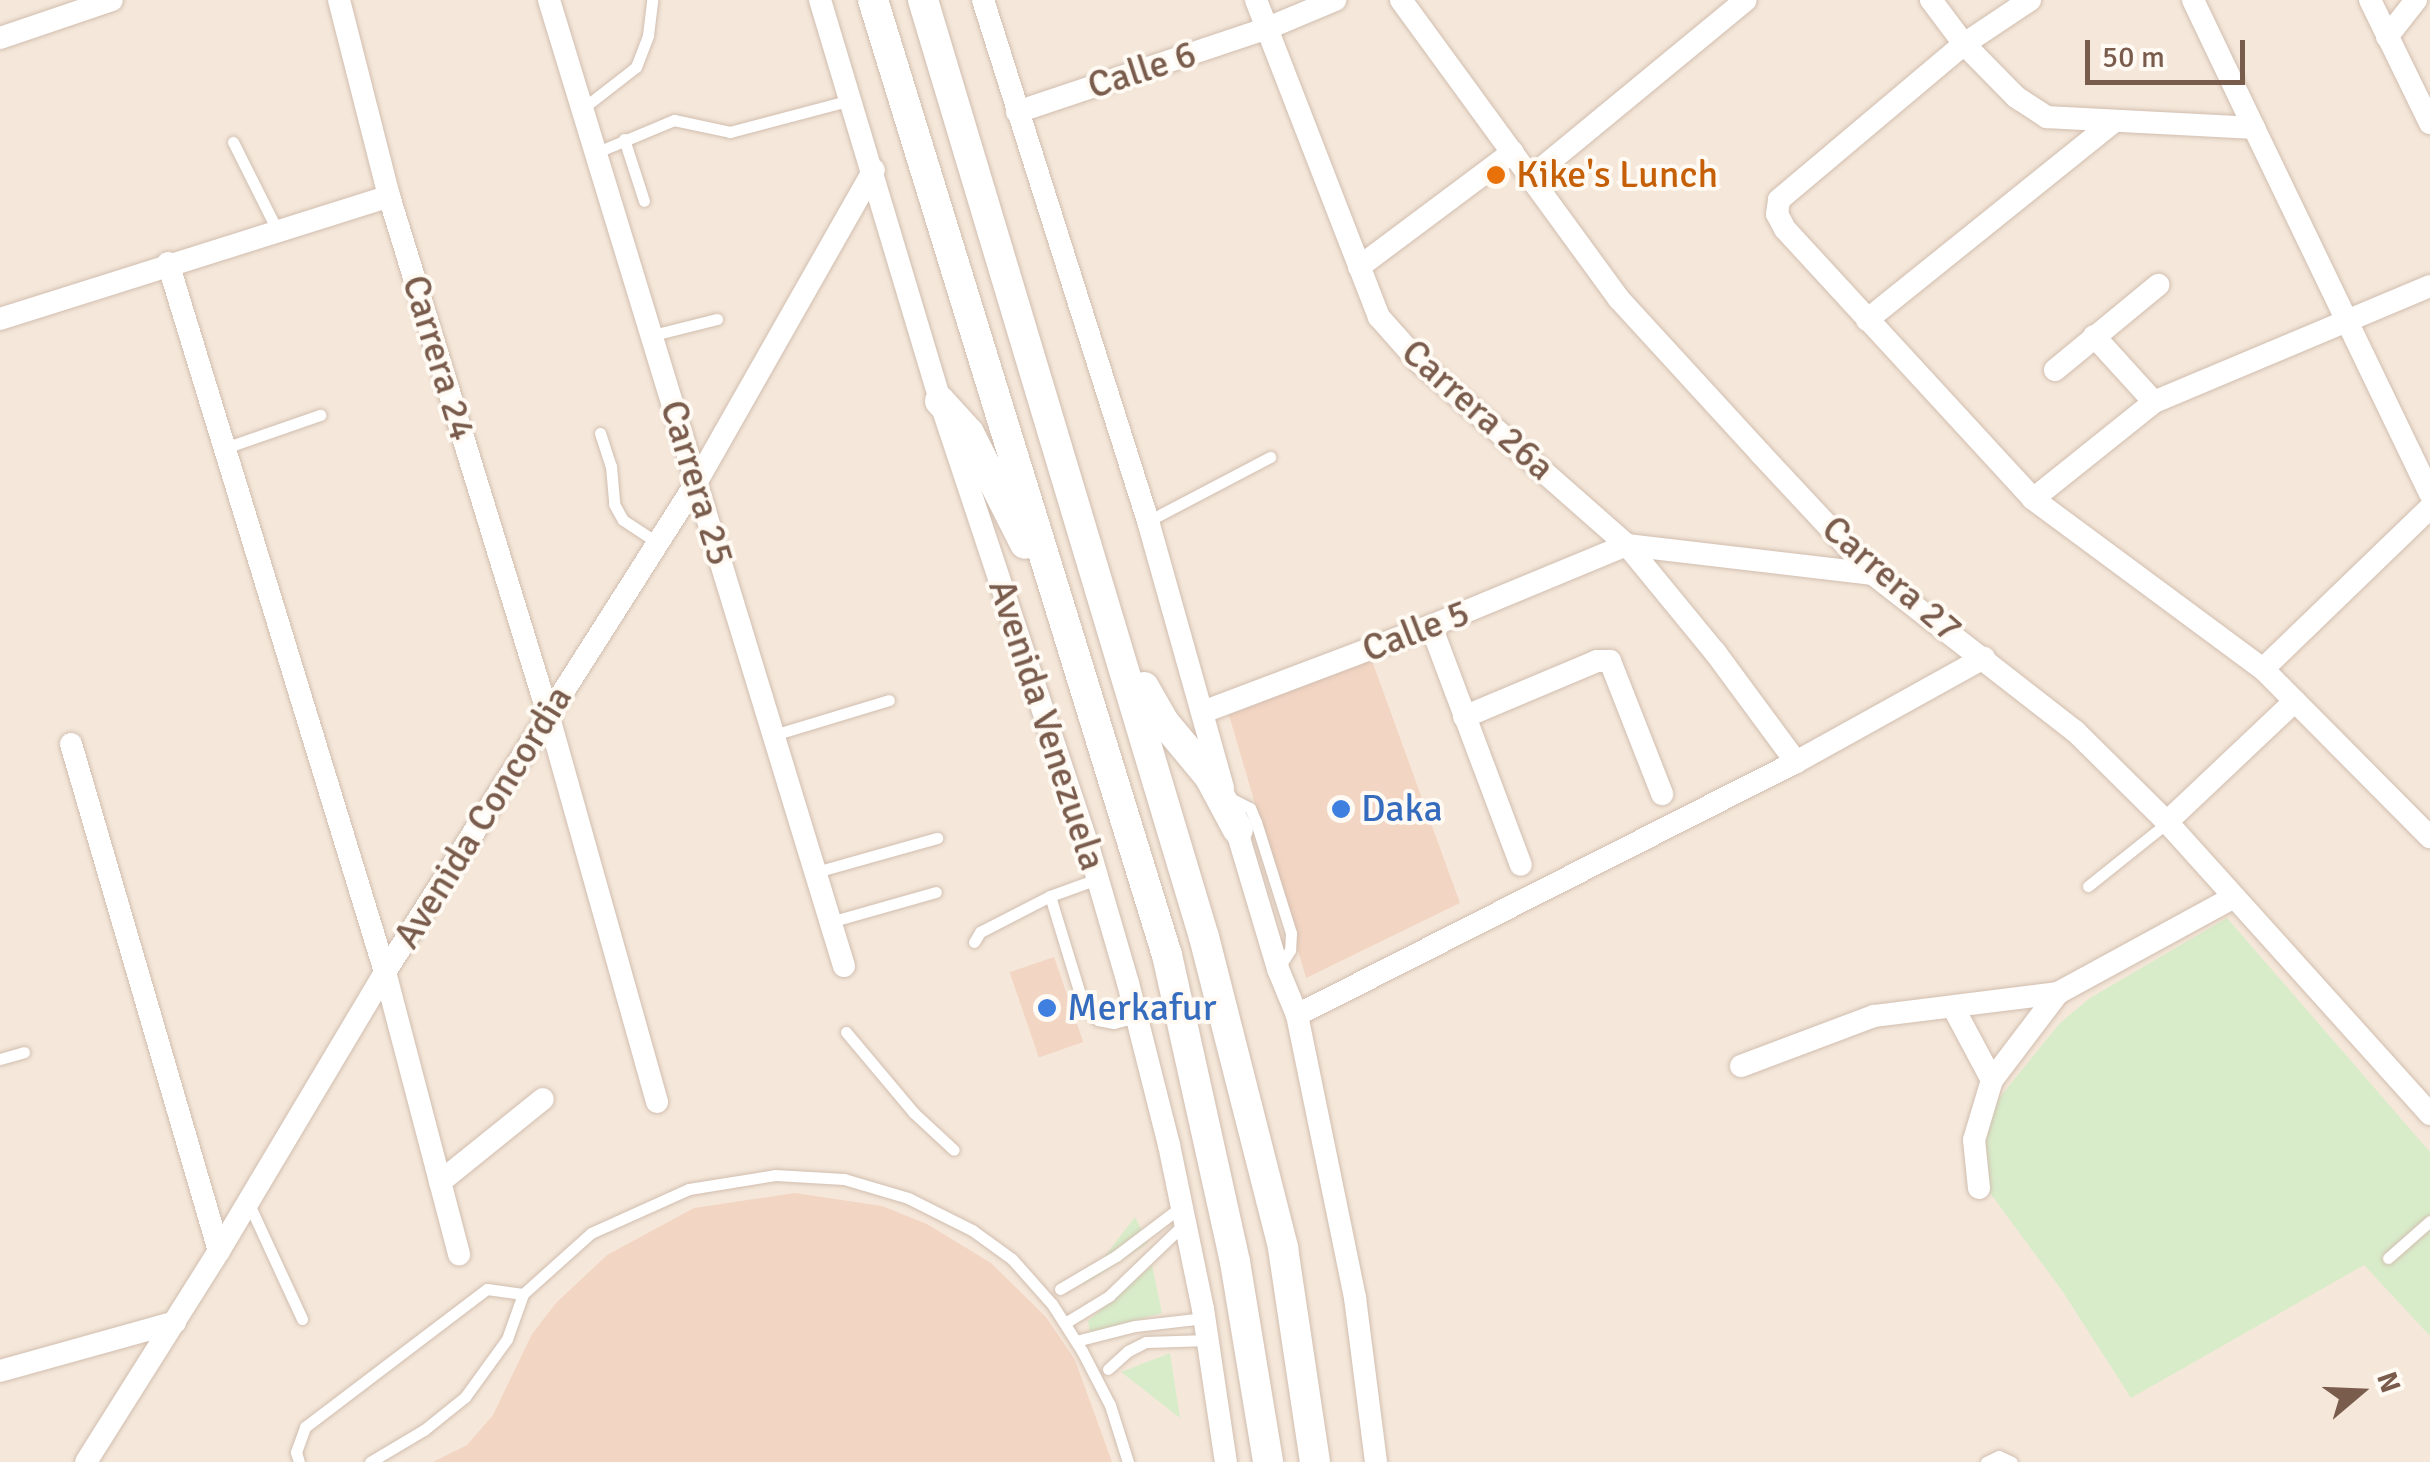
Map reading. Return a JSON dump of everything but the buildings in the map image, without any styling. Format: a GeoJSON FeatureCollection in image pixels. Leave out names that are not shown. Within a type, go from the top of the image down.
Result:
{"type":"FeatureCollection","features":[{"type":"Feature","properties":{"kind":"street"},"geometry":{"type":"LineString","coordinates":[[0,38],[112,0]]}},
{"type":"Feature","properties":{"kind":"street","name":"Carrera 24"},"geometry":{"type":"LineString","coordinates":[[339,0],[389,196],[548,714],[657,1102]]}},
{"type":"Feature","properties":{"kind":"street","name":"Carrera 25"},"geometry":{"type":"LineString","coordinates":[[549,0],[844,966]]}},
{"type":"Feature","properties":{"kind":"street","name":"Avenida Venezuela"},"geometry":{"type":"LineString","coordinates":[[820,0],[940,401],[1098,879],[1137,1016],[1184,1215],[1226,1462]]}},
{"type":"Feature","properties":{"kind":"street","name":"Avenida Venezuela"},"geometry":{"type":"LineString","coordinates":[[873,0],[1167,955],[1232,1243],[1268,1462]]}},
{"type":"Feature","properties":{"kind":"street"},"geometry":{"type":"LineString","coordinates":[[923,0],[1115,630],[1246,1095],[1283,1248],[1314,1462]]}},
{"type":"Feature","properties":{"kind":"street"},"geometry":{"type":"LineString","coordinates":[[983,0],[1148,521],[1278,969],[1297,1015],[1355,1298],[1376,1462]]}},
{"type":"Feature","properties":{"kind":"street","name":"Carrera 26a"},"geometry":{"type":"LineString","coordinates":[[1256,0],[1379,317],[1418,361],[1627,545],[1715,652],[1796,762]]}},
{"type":"Feature","properties":{"kind":"street","name":"Calle 6"},"geometry":{"type":"LineString","coordinates":[[1017,112],[1268,28],[1336,0]]}},
{"type":"Feature","properties":{"kind":"street"},"geometry":{"type":"LineString","coordinates":[[1532,177],[1746,0]]}},
{"type":"Feature","properties":{"kind":"street"},"geometry":{"type":"LineString","coordinates":[[1930,0],[1964,44],[2016,97],[2046,117],[2254,128]]}},
{"type":"Feature","properties":{"kind":"street"},"geometry":{"type":"LineString","coordinates":[[2030,0],[1964,44],[1779,200],[1777,214],[1784,229],[2033,499],[2263,668],[2430,837]]}},
{"type":"Feature","properties":{"kind":"street"},"geometry":{"type":"LineString","coordinates":[[2193,0],[2430,493]]}},
{"type":"Feature","properties":{"kind":"street"},"geometry":{"type":"LineString","coordinates":[[2370,0],[2430,123]]}},
{"type":"Feature","properties":{"kind":"street"},"geometry":{"type":"LineString","coordinates":[[2387,37],[2416,0]]}},
{"type":"Feature","properties":{"kind":"street","name":"Carrera 27"},"geometry":{"type":"LineString","coordinates":[[1414,5],[1619,299],[1874,574],[2074,731],[2167,822],[2430,1114]]}},
{"type":"Feature","properties":{"kind":"street"},"geometry":{"type":"LineString","coordinates":[[1867,320],[2113,122]]}},
{"type":"Feature","properties":{"kind":"street"},"geometry":{"type":"LineString","coordinates":[[1359,267],[1513,152]]}},
{"type":"Feature","properties":{"kind":"street","name":"Avenida Concordia"},"geometry":{"type":"LineString","coordinates":[[86,1462],[219,1251],[385,972],[696,483],[874,170]]}},
{"type":"Feature","properties":{"kind":"street"},"geometry":{"type":"LineString","coordinates":[[0,319],[168,262],[389,196]]}},
{"type":"Feature","properties":{"kind":"street"},"geometry":{"type":"LineString","coordinates":[[168,262],[385,972],[459,1254]]}},
{"type":"Feature","properties":{"kind":"street"},"geometry":{"type":"LineString","coordinates":[[2055,370],[2158,285]]}},
{"type":"Feature","properties":{"kind":"street"},"geometry":{"type":"LineString","coordinates":[[2033,499],[2154,402],[2430,286]]}},
{"type":"Feature","properties":{"kind":"street"},"geometry":{"type":"LineString","coordinates":[[2094,336],[2154,402]]}},
{"type":"Feature","properties":{"kind":"street"},"geometry":{"type":"LineString","coordinates":[[940,401],[969,433],[1060,608]]}},
{"type":"Feature","properties":{"kind":"street"},"geometry":{"type":"LineString","coordinates":[[2263,668],[2430,508]]}},
{"type":"Feature","properties":{"kind":"street"},"geometry":{"type":"LineString","coordinates":[[1627,545],[1874,574]]}},
{"type":"Feature","properties":{"kind":"street","name":"Calle 5"},"geometry":{"type":"LineString","coordinates":[[1204,712],[1431,626],[1627,545]]}},
{"type":"Feature","properties":{"kind":"street"},"geometry":{"type":"LineString","coordinates":[[1431,626],[1520,865]]}},
{"type":"Feature","properties":{"kind":"street"},"geometry":{"type":"LineString","coordinates":[[1115,630],[1160,716],[1208,776],[1238,830]]}},
{"type":"Feature","properties":{"kind":"street"},"geometry":{"type":"LineString","coordinates":[[1297,1015],[1796,762],[1984,658]]}},
{"type":"Feature","properties":{"kind":"street"},"geometry":{"type":"LineString","coordinates":[[1464,718],[1596,661],[1610,661],[1662,794]]}},
{"type":"Feature","properties":{"kind":"street"},"geometry":{"type":"LineString","coordinates":[[2167,822],[2295,701]]}},
{"type":"Feature","properties":{"kind":"street"},"geometry":{"type":"LineString","coordinates":[[71,744],[219,1251]]}},
{"type":"Feature","properties":{"kind":"street"},"geometry":{"type":"LineString","coordinates":[[1741,1066],[1874,1016],[2058,993],[2234,897]]}},
{"type":"Feature","properties":{"kind":"street"},"geometry":{"type":"LineString","coordinates":[[1978,1188],[1974,1140],[1992,1080],[2058,993]]}},
{"type":"Feature","properties":{"kind":"street"},"geometry":{"type":"LineString","coordinates":[[1952,1006],[1992,1080]]}},
{"type":"Feature","properties":{"kind":"street"},"geometry":{"type":"LineString","coordinates":[[440,1182],[542,1100]]}},
{"type":"Feature","properties":{"kind":"street"},"geometry":{"type":"LineString","coordinates":[[2,1364],[175,1322]]}},
{"type":"Feature","properties":{"kind":"lane"},"geometry":{"type":"LineString","coordinates":[[582,109],[636,68],[648,35],[652,0]]}},
{"type":"Feature","properties":{"kind":"lane"},"geometry":{"type":"LineString","coordinates":[[595,153],[674,120],[730,132],[850,100]]}},
{"type":"Feature","properties":{"kind":"lane"},"geometry":{"type":"LineString","coordinates":[[624,139],[644,201]]}},
{"type":"Feature","properties":{"kind":"lane"},"geometry":{"type":"LineString","coordinates":[[233,142],[277,230]]}},
{"type":"Feature","properties":{"kind":"lane"},"geometry":{"type":"LineString","coordinates":[[652,335],[717,319]]}},
{"type":"Feature","properties":{"kind":"lane"},"geometry":{"type":"LineString","coordinates":[[225,448],[320,415]]}},
{"type":"Feature","properties":{"kind":"lane"},"geometry":{"type":"LineString","coordinates":[[600,433],[611,466],[614,504],[623,520],[658,543]]}},
{"type":"Feature","properties":{"kind":"lane"},"geometry":{"type":"LineString","coordinates":[[1148,521],[1270,457]]}},
{"type":"Feature","properties":{"kind":"lane"},"geometry":{"type":"LineString","coordinates":[[774,735],[889,700]]}},
{"type":"Feature","properties":{"kind":"lane"},"geometry":{"type":"LineString","coordinates":[[1225,795],[1250,808],[1291,933],[1290,950],[1278,969]]}},
{"type":"Feature","properties":{"kind":"lane"},"geometry":{"type":"LineString","coordinates":[[2088,886],[2167,822]]}},
{"type":"Feature","properties":{"kind":"lane"},"geometry":{"type":"LineString","coordinates":[[816,872],[938,838]]}},
{"type":"Feature","properties":{"kind":"lane"},"geometry":{"type":"LineString","coordinates":[[974,942],[980,932],[1050,896],[1098,879]]}},
{"type":"Feature","properties":{"kind":"lane"},"geometry":{"type":"LineString","coordinates":[[830,922],[936,892]]}},
{"type":"Feature","properties":{"kind":"lane"},"geometry":{"type":"LineString","coordinates":[[1050,896],[1084,1007],[1098,1020],[1114,1023],[1137,1016]]}},
{"type":"Feature","properties":{"kind":"lane"},"geometry":{"type":"LineString","coordinates":[[846,1032],[914,1112],[954,1150]]}},
{"type":"Feature","properties":{"kind":"lane"},"geometry":{"type":"LineString","coordinates":[[0,1059],[24,1052]]}},
{"type":"Feature","properties":{"kind":"lane"},"geometry":{"type":"LineString","coordinates":[[370,1462],[424,1430],[473,1387],[507,1338],[523,1294],[580,1241],[652,1202],[741,1178],[810,1176],[872,1186],[953,1219],[1012,1259],[1065,1322],[1076,1341],[1110,1404],[1128,1462]]}},
{"type":"Feature","properties":{"kind":"lane"},"geometry":{"type":"LineString","coordinates":[[248,1202],[302,1319]]}},
{"type":"Feature","properties":{"kind":"lane"},"geometry":{"type":"LineString","coordinates":[[1060,1289],[1184,1215]]}},
{"type":"Feature","properties":{"kind":"lane"},"geometry":{"type":"LineString","coordinates":[[1065,1322],[1108,1296],[1184,1215]]}},
{"type":"Feature","properties":{"kind":"lane"},"geometry":{"type":"LineString","coordinates":[[2388,1258],[2430,1221]]}},
{"type":"Feature","properties":{"kind":"lane"},"geometry":{"type":"LineString","coordinates":[[300,1462],[296,1452],[305,1428],[486,1289],[523,1294]]}},
{"type":"Feature","properties":{"kind":"lane"},"geometry":{"type":"LineString","coordinates":[[1076,1341],[1136,1326],[1206,1329]]}},
{"type":"Feature","properties":{"kind":"lane"},"geometry":{"type":"LineString","coordinates":[[1108,1370],[1128,1351],[1146,1342],[1206,1329]]}},
{"type":"Feature","properties":{"kind":"lane"},"geometry":{"type":"LineString","coordinates":[[1986,1462],[1999,1456],[2012,1462]]}},
{"type":"Feature","properties":{"kind":"shaded area"},"geometry":{"type":"Polygon","coordinates":[[[0,0],[2430,0],[2430,1462],[0,1462],[0,0]]]}},
{"type":"Feature","properties":{"kind":"green space"},"geometry":{"type":"Polygon","coordinates":[[[2227,918],[2430,1152],[2430,1336],[2364,1265],[2131,1398],[2063,1292],[1987,1189],[1984,1150],[1992,1107],[2059,1024],[2090,998],[2227,918]]]}},
{"type":"Feature","properties":{"kind":"green space"},"geometry":{"type":"Polygon","coordinates":[[[1135,1217],[1148,1243],[1082,1286],[1135,1217]]]}},
{"type":"Feature","properties":{"kind":"green space"},"geometry":{"type":"Polygon","coordinates":[[[1152,1265],[1162,1313],[1090,1333],[1088,1321],[1152,1265]]]}},
{"type":"Feature","properties":{"kind":"green space"},"geometry":{"type":"Polygon","coordinates":[[[1170,1353],[1180,1418],[1121,1372],[1170,1353]]]}},
{"type":"Feature","properties":{"kind":"place","name":"Kike's Lunch"},"geometry":{"type":"Point","coordinates":[1496,175]}},
{"type":"Feature","properties":{"kind":"place","name":"Daka"},"geometry":{"type":"Point","coordinates":[1341,809]}},
{"type":"Feature","properties":{"kind":"place","name":"Merkafur"},"geometry":{"type":"Point","coordinates":[1047,1008]}}]}
